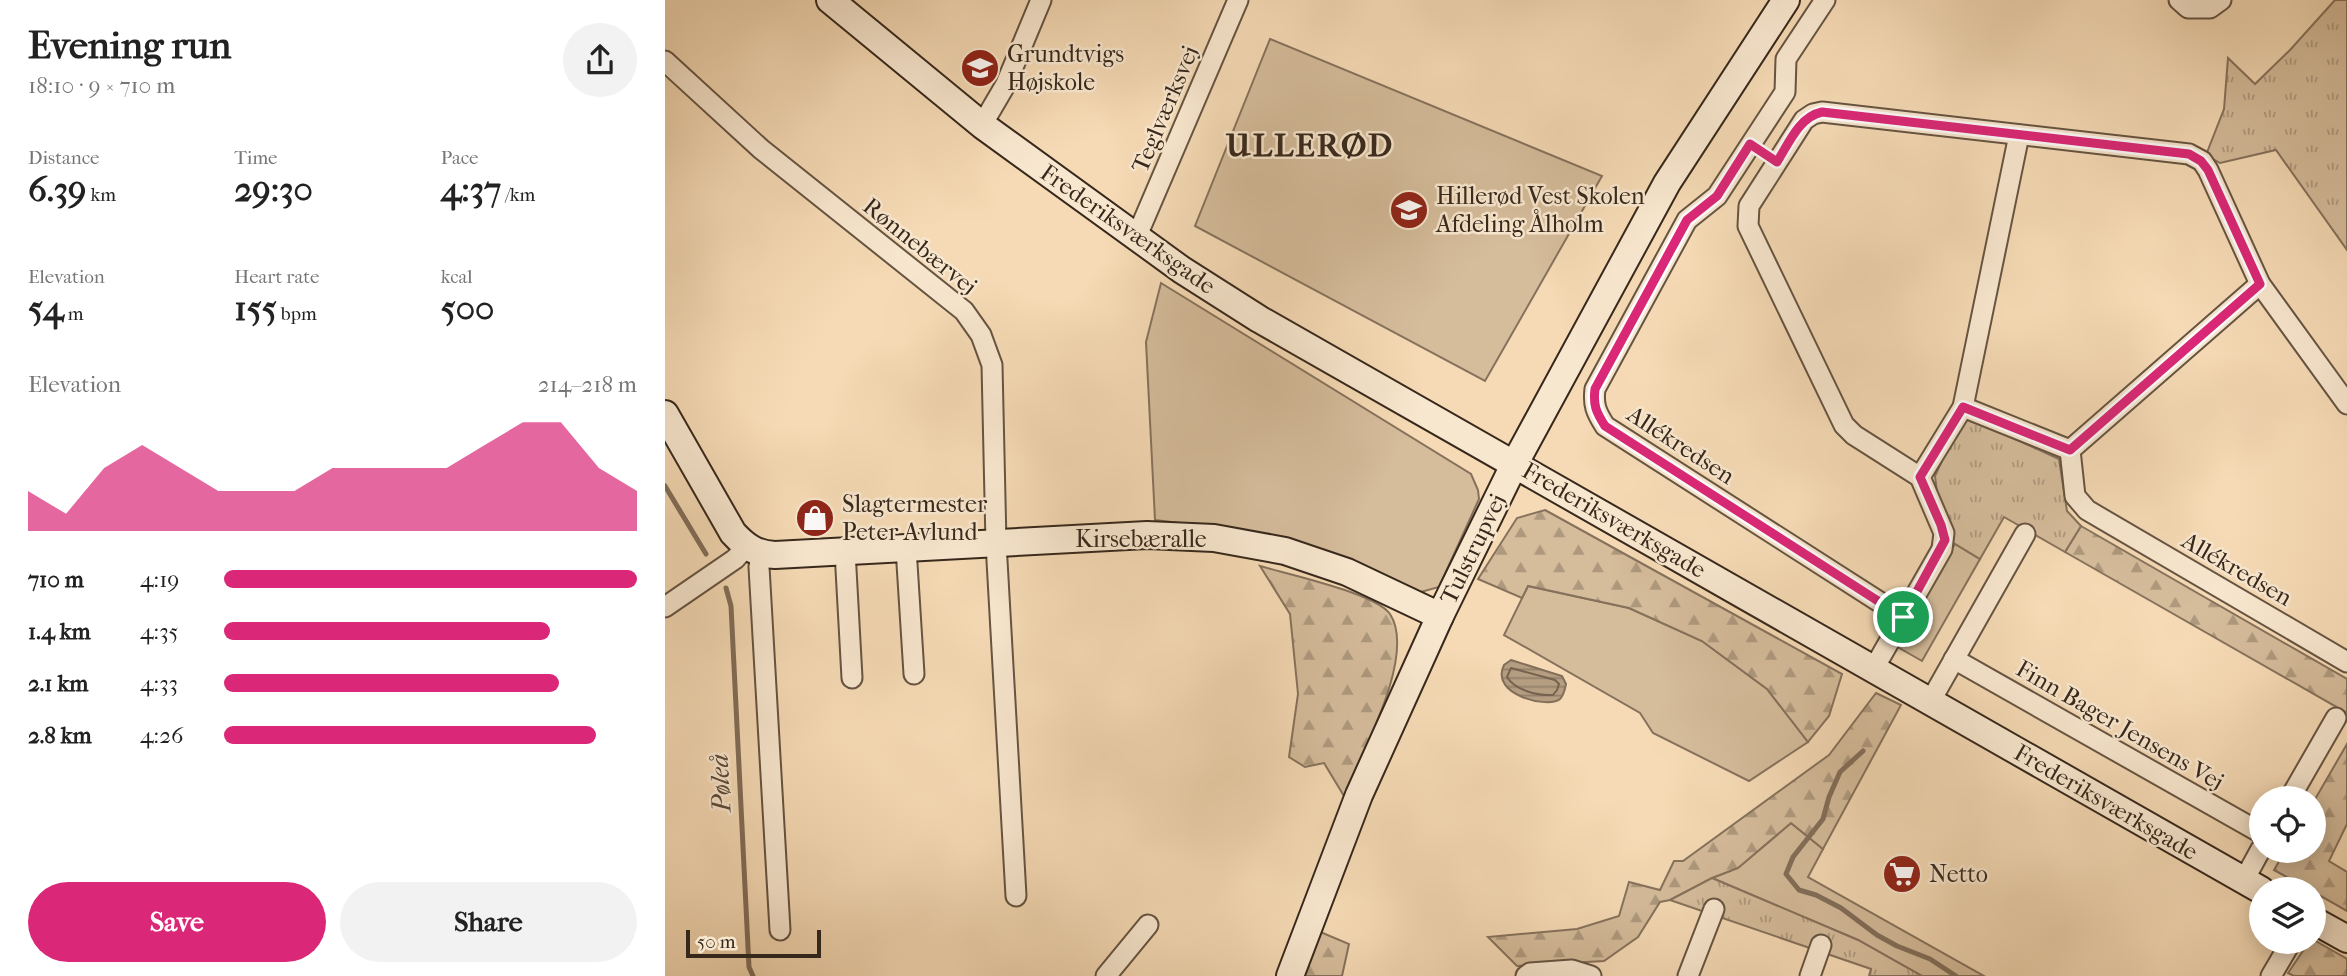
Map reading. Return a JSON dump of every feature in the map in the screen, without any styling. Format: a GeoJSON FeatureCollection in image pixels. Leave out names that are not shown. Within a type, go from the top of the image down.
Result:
{"type":"FeatureCollection","features":[{"type":"Feature","properties":{"kind":"street","name":"Frederiksværksgade"},"geometry":{"type":"LineString","coordinates":[[830,0],[982,125],[1136,238],[1259,318],[2249,883]]}},
{"type":"Feature","properties":{"kind":"street"},"geometry":{"type":"LineString","coordinates":[[982,125],[1006,84],[1041,0]]}},
{"type":"Feature","properties":{"kind":"street","name":"Teglværksvej"},"geometry":{"type":"LineString","coordinates":[[1136,238],[1238,0]]}},
{"type":"Feature","properties":{"kind":"street","name":"Tulstrupvej"},"geometry":{"type":"LineString","coordinates":[[1290,976],[1359,795],[1440,616],[1515,463],[1667,183],[1786,0]]}},
{"type":"Feature","properties":{"kind":"street","name":"Allékredsen"},"geometry":{"type":"LineString","coordinates":[[1825,0],[1786,59],[1785,92],[1717,196],[1687,220],[1595,389],[1593,402],[1595,412],[1605,426],[1903,617]]}},
{"type":"Feature","properties":{"kind":"street"},"geometry":{"type":"LineString","coordinates":[[2179,0],[2188,8],[2210,8],[2221,0]]}},
{"type":"Feature","properties":{"kind":"street","name":"Rønnebærvej"},"geometry":{"type":"LineString","coordinates":[[665,61],[761,149],[964,310],[981,335],[992,365],[996,543]]}},
{"type":"Feature","properties":{"kind":"street"},"geometry":{"type":"LineString","coordinates":[[1873,670],[1945,540],[1920,477],[1854,435],[1844,425],[1748,226],[1749,206],[1804,120],[1813,114],[1822,112],[2189,154],[2201,161],[2208,170],[2260,284],[2347,404]]}},
{"type":"Feature","properties":{"kind":"street"},"geometry":{"type":"LineString","coordinates":[[1920,477],[1963,407],[2019,135]]}},
{"type":"Feature","properties":{"kind":"street"},"geometry":{"type":"LineString","coordinates":[[1750,144],[1777,162]]}},
{"type":"Feature","properties":{"kind":"street"},"geometry":{"type":"LineString","coordinates":[[1963,407],[2070,450],[2260,284]]}},
{"type":"Feature","properties":{"kind":"street"},"geometry":{"type":"LineString","coordinates":[[665,414],[733,533],[754,551],[759,567],[780,930]]}},
{"type":"Feature","properties":{"kind":"street","name":"Allékredsen"},"geometry":{"type":"LineString","coordinates":[[2070,450],[2075,496],[2087,510],[2347,662]]}},
{"type":"Feature","properties":{"kind":"street"},"geometry":{"type":"LineString","coordinates":[[1930,702],[2025,534]]}},
{"type":"Feature","properties":{"kind":"street","name":"Kirsebæralle"},"geometry":{"type":"LineString","coordinates":[[754,551],[845,551],[1147,535],[1214,538],[1285,551],[1347,572],[1440,616]]}},
{"type":"Feature","properties":{"kind":"street"},"geometry":{"type":"LineString","coordinates":[[996,543],[1016,896]]}},
{"type":"Feature","properties":{"kind":"street"},"geometry":{"type":"LineString","coordinates":[[907,548],[914,674]]}},
{"type":"Feature","properties":{"kind":"street"},"geometry":{"type":"LineString","coordinates":[[665,607],[736,559],[754,551]]}},
{"type":"Feature","properties":{"kind":"street"},"geometry":{"type":"LineString","coordinates":[[845,551],[852,678]]}},
{"type":"Feature","properties":{"kind":"street","name":"Finn Bager Jensens Vej"},"geometry":{"type":"LineString","coordinates":[[1954,659],[2249,826]]}},
{"type":"Feature","properties":{"kind":"street"},"geometry":{"type":"LineString","coordinates":[[2297,786],[2336,718]]}},
{"type":"Feature","properties":{"kind":"street"},"geometry":{"type":"LineString","coordinates":[[1688,976],[1714,909]]}},
{"type":"Feature","properties":{"kind":"street"},"geometry":{"type":"LineString","coordinates":[[1106,976],[1148,925]]}},
{"type":"Feature","properties":{"kind":"street"},"geometry":{"type":"LineString","coordinates":[[2326,927],[2347,939]]}},
{"type":"Feature","properties":{"kind":"street"},"geometry":{"type":"LineString","coordinates":[[1810,976],[1821,945]]}},
{"type":"Feature","properties":{"kind":"street"},"geometry":{"type":"LineString","coordinates":[[2271,976],[2284,954]]}},
{"type":"Feature","properties":{"kind":"street"},"geometry":{"type":"LineString","coordinates":[[1526,976],[1530,973],[1572,970],[1591,976]]}},
{"type":"Feature","properties":{"kind":"green space"},"geometry":{"type":"Polygon","coordinates":[[[2335,0],[2347,0],[2347,250],[2276,150],[2220,163],[2206,155],[2224,109],[2228,58],[2255,84],[2335,0]]]}},
{"type":"Feature","properties":{"kind":"green space"},"geometry":{"type":"Polygon","coordinates":[[[1270,39],[1602,176],[1485,381],[1195,226],[1270,39]]]}},
{"type":"Feature","properties":{"kind":"green space"},"geometry":{"type":"Polygon","coordinates":[[[1161,283],[1471,474],[1479,499],[1439,587],[1421,592],[1237,530],[1155,520],[1146,342],[1161,283]]]}},
{"type":"Feature","properties":{"kind":"green space"},"geometry":{"type":"Polygon","coordinates":[[[1963,415],[2059,459],[2067,511],[2081,526],[2065,552],[2004,517],[1980,559],[1952,542],[1935,476],[1963,415]]]}},
{"type":"Feature","properties":{"kind":"green space"},"geometry":{"type":"Polygon","coordinates":[[[1545,510],[1842,674],[1829,716],[1808,742],[1767,689],[1702,641],[1629,608],[1528,586],[1522,598],[1478,579],[1517,518],[1545,510]]]}},
{"type":"Feature","properties":{"kind":"green space"},"geometry":{"type":"Polygon","coordinates":[[[2081,526],[2347,679],[2347,713],[2065,552],[2081,526]]]}},
{"type":"Feature","properties":{"kind":"green space"},"geometry":{"type":"Polygon","coordinates":[[[1955,544],[1980,559],[1922,661],[1894,645],[1955,544]]]}},
{"type":"Feature","properties":{"kind":"green space"},"geometry":{"type":"Polygon","coordinates":[[[1260,566],[1349,592],[1381,606],[1390,614],[1396,632],[1397,654],[1392,679],[1373,731],[1344,796],[1324,763],[1305,767],[1289,757],[1298,694],[1290,614],[1260,566]]]}},
{"type":"Feature","properties":{"kind":"green space"},"geometry":{"type":"Polygon","coordinates":[[[1528,586],[1629,608],[1702,641],[1767,689],[1808,742],[1749,781],[1653,733],[1640,713],[1504,635],[1528,586]]]}},
{"type":"Feature","properties":{"kind":"green space"},"geometry":{"type":"Polygon","coordinates":[[[1876,693],[1901,705],[1823,849],[1791,823],[1738,868],[1670,900],[1660,902],[1638,937],[1604,961],[1517,966],[1488,937],[1577,929],[1619,916],[1629,882],[1660,890],[1674,861],[1683,861],[1829,755],[1876,693]]]}},
{"type":"Feature","properties":{"kind":"green space"},"geometry":{"type":"Polygon","coordinates":[[[2347,744],[2347,824],[2329,861],[2347,872],[2347,911],[2326,899],[2326,877],[2287,877],[2274,870],[2278,863],[2326,863],[2326,786],[2323,786],[2347,744]]]}},
{"type":"Feature","properties":{"kind":"green space"},"geometry":{"type":"Polygon","coordinates":[[[1791,823],[1823,849],[1808,877],[1984,976],[1922,976],[1858,940],[1712,878],[1738,868],[1791,823]]]}},
{"type":"Feature","properties":{"kind":"green space"},"geometry":{"type":"Polygon","coordinates":[[[1712,878],[1858,940],[1922,976],[1869,976],[1871,969],[1670,900],[1712,878]]]}},
{"type":"Feature","properties":{"kind":"green space"},"geometry":{"type":"Polygon","coordinates":[[[1318,931],[1349,944],[1342,976],[1303,976],[1318,931]]]}},
{"type":"Feature","properties":{"kind":"green space"},"geometry":{"type":"Polygon","coordinates":[[[2326,947],[2347,959],[2347,976],[2294,976],[2288,973],[2301,954],[2326,954],[2326,947]]]}},
{"type":"Feature","properties":{"kind":"water"},"geometry":{"type":"Polygon","coordinates":[[[1511,660],[1562,676],[1566,684],[1560,699],[1554,702],[1533,701],[1512,692],[1502,675],[1504,665],[1511,660]]]}},
{"type":"Feature","properties":{"kind":"waterway","name":"Pøleå"},"geometry":{"type":"LineString","coordinates":[[665,486],[706,554]]}},
{"type":"Feature","properties":{"kind":"waterway","name":"Pøleå"},"geometry":{"type":"LineString","coordinates":[[726,588],[731,606],[749,967],[753,976]]}},
{"type":"Feature","properties":{"kind":"waterway"},"geometry":{"type":"LineString","coordinates":[[1863,751],[1840,772],[1823,819],[1793,857],[1786,874],[1799,890],[1816,895],[1841,908],[1877,935],[1930,959],[1956,976]]}},
{"type":"Feature","properties":{"kind":"place","name":"Grundtvigs Højskole"},"geometry":{"type":"Point","coordinates":[980,68]}},
{"type":"Feature","properties":{"kind":"place","name":"Hillerød Vest Skolen Afdeling Ålholm"},"geometry":{"type":"Point","coordinates":[1409,210]}},
{"type":"Feature","properties":{"kind":"place","name":"Slagtermester Peter Avlund"},"geometry":{"type":"Point","coordinates":[815,518]}},
{"type":"Feature","properties":{"kind":"place","name":"Netto"},"geometry":{"type":"Point","coordinates":[1902,874]}},
{"type":"Feature","properties":{"kind":"district","name":"ULLERØD"},"geometry":{"type":"Point","coordinates":[1310,145]}},
{"type":"Feature","properties":{"kind":"route"},"geometry":{"type":"LineString","coordinates":[[1822,112],[2189,154],[2201,161],[2208,170],[2260,284],[2070,450],[1963,407],[1920,477],[1945,540],[1903,617],[1605,426],[1595,412],[1595,389],[1687,220],[1717,196],[1750,144],[1777,162],[1804,120],[1822,112]]}}]}
